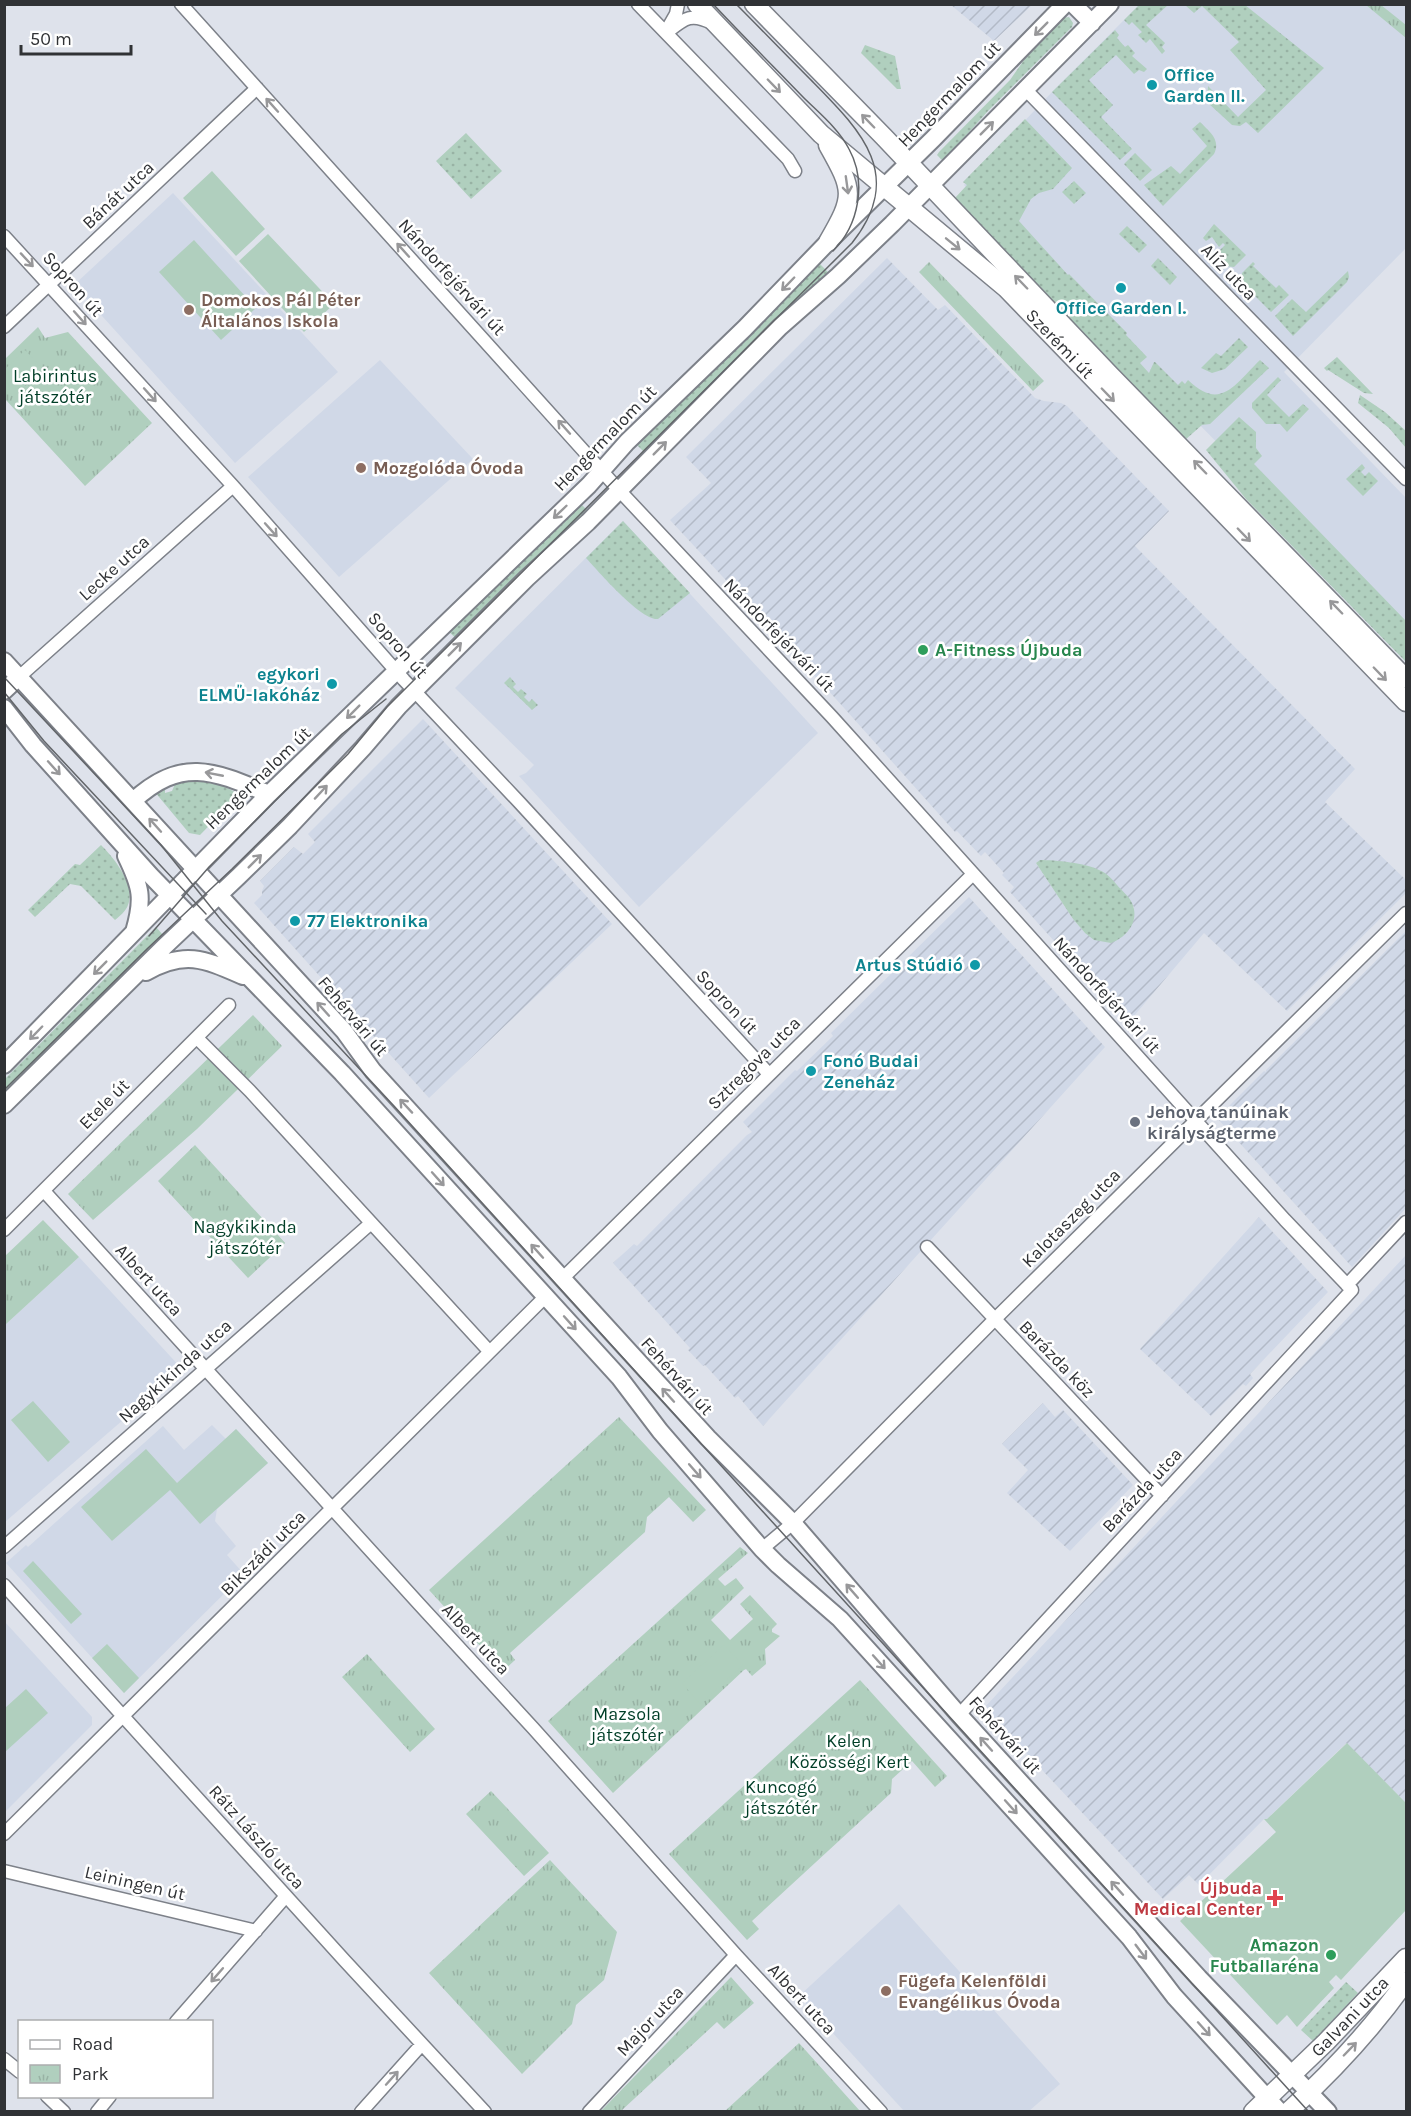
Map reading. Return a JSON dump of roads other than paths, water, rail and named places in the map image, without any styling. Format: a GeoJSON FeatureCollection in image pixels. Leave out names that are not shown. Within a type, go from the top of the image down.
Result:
{"type":"FeatureCollection","features":[{"type":"Feature","properties":{"kind":"main road","name":"Szerémi út"},"geometry":{"type":"LineString","coordinates":[[697,4],[821,134],[1006,288],[1407,702]]}},
{"type":"Feature","properties":{"kind":"main road","name":"Szerémi út"},"geometry":{"type":"LineString","coordinates":[[754,4],[1407,679]]}},
{"type":"Feature","properties":{"kind":"main road"},"geometry":{"type":"LineString","coordinates":[[821,134],[844,174],[848,190],[847,205],[828,242]]}},
{"type":"Feature","properties":{"kind":"main road","name":"Galvani utca"},"geometry":{"type":"LineString","coordinates":[[1253,2112],[1326,2042],[1407,1958]]}},
{"type":"Feature","properties":{"kind":"main road","name":"Galvani utca"},"geometry":{"type":"LineString","coordinates":[[1288,2112],[1373,2026],[1407,1981]]}},
{"type":"Feature","properties":{"kind":"street","name":"Nándorfejérvári út"},"geometry":{"type":"LineString","coordinates":[[181,4],[618,489],[827,711],[1349,1288]]}},
{"type":"Feature","properties":{"kind":"street"},"geometry":{"type":"LineString","coordinates":[[638,4],[788,159],[795,171]]}},
{"type":"Feature","properties":{"kind":"street"},"geometry":{"type":"LineString","coordinates":[[666,33],[676,14],[678,4]]}},
{"type":"Feature","properties":{"kind":"street","name":"Hengermalom út"},"geometry":{"type":"LineString","coordinates":[[169,895],[269,794],[602,471],[627,441],[745,328],[1065,4]]}},
{"type":"Feature","properties":{"kind":"street"},"geometry":{"type":"LineString","coordinates":[[1073,4],[1092,23]]}},
{"type":"Feature","properties":{"kind":"street"},"geometry":{"type":"LineString","coordinates":[[4,1105],[290,826],[414,691],[527,578],[588,522],[780,327],[838,276],[1110,4]]}},
{"type":"Feature","properties":{"kind":"street"},"geometry":{"type":"LineString","coordinates":[[666,33],[690,17],[700,17],[717,25]]}},
{"type":"Feature","properties":{"kind":"street","name":"Bánát utca"},"geometry":{"type":"LineString","coordinates":[[4,327],[257,88]]}},
{"type":"Feature","properties":{"kind":"street","name":"Alíz utca"},"geometry":{"type":"LineString","coordinates":[[1025,89],[1407,479]]}},
{"type":"Feature","properties":{"kind":"street","name":"Sopron út"},"geometry":{"type":"LineString","coordinates":[[4,236],[233,486],[395,671],[769,1074]]}},
{"type":"Feature","properties":{"kind":"street","name":"Lecke utca"},"geometry":{"type":"LineString","coordinates":[[20,677],[233,486]]}},
{"type":"Feature","properties":{"kind":"street","name":"Fehérvári út"},"geometry":{"type":"LineString","coordinates":[[4,661],[344,1031],[373,1071],[562,1279],[708,1438],[793,1522],[960,1715],[1199,1978],[1293,2073],[1328,2112]]}},
{"type":"Feature","properties":{"kind":"street"},"geometry":{"type":"LineString","coordinates":[[4,691],[20,677]]}},
{"type":"Feature","properties":{"kind":"street"},"geometry":{"type":"LineString","coordinates":[[4,708],[33,745],[192,920],[342,1073],[546,1296],[619,1377],[660,1431],[762,1549],[840,1619],[1129,1937],[1174,1996],[1280,2112]]}},
{"type":"Feature","properties":{"kind":"street"},"geometry":{"type":"LineString","coordinates":[[133,801],[151,786],[168,777],[193,772],[226,777],[269,794]]}},
{"type":"Feature","properties":{"kind":"street"},"geometry":{"type":"LineString","coordinates":[[118,839],[139,883],[139,910],[133,935]]}},
{"type":"Feature","properties":{"kind":"street","name":"Sztregova utca"},"geometry":{"type":"LineString","coordinates":[[562,1279],[973,874]]}},
{"type":"Feature","properties":{"kind":"street"},"geometry":{"type":"LineString","coordinates":[[4,1065],[133,935],[169,895]]}},
{"type":"Feature","properties":{"kind":"street","name":"Kalotaszeg utca"},"geometry":{"type":"LineString","coordinates":[[762,1549],[793,1522],[994,1320],[1407,913]]}},
{"type":"Feature","properties":{"kind":"street"},"geometry":{"type":"LineString","coordinates":[[129,981],[166,962],[191,958],[250,980]]}},
{"type":"Feature","properties":{"kind":"street","name":"Etele út"},"geometry":{"type":"LineString","coordinates":[[4,1230],[229,1005]]}},
{"type":"Feature","properties":{"kind":"street"},"geometry":{"type":"LineString","coordinates":[[197,1038],[250,1092],[489,1351]]}},
{"type":"Feature","properties":{"kind":"street","name":"Albert utca"},"geometry":{"type":"LineString","coordinates":[[44,1191],[513,1705],[736,1956],[881,2112]]}},
{"type":"Feature","properties":{"kind":"street","name":"Barázda utca"},"geometry":{"type":"LineString","coordinates":[[960,1715],[1162,1496],[1407,1222]]}},
{"type":"Feature","properties":{"kind":"street","name":"Nagykikinda utca"},"geometry":{"type":"LineString","coordinates":[[4,1546],[370,1224]]}},
{"type":"Feature","properties":{"kind":"street","name":"Barázda köz"},"geometry":{"type":"LineString","coordinates":[[927,1246],[994,1320],[1162,1496]]}},
{"type":"Feature","properties":{"kind":"street","name":"Bikszádi utca"},"geometry":{"type":"LineString","coordinates":[[4,1834],[333,1510],[546,1296]]}},
{"type":"Feature","properties":{"kind":"street","name":"Rátz László utca"},"geometry":{"type":"LineString","coordinates":[[4,1586],[485,2112]]}},
{"type":"Feature","properties":{"kind":"street","name":"Leiningen út"},"geometry":{"type":"LineString","coordinates":[[4,1871],[256,1931]]}},
{"type":"Feature","properties":{"kind":"street"},"geometry":{"type":"LineString","coordinates":[[178,2020],[286,1896]]}},
{"type":"Feature","properties":{"kind":"street","name":"Major utca"},"geometry":{"type":"LineString","coordinates":[[589,2112],[736,1956]]}},
{"type":"Feature","properties":{"kind":"street"},"geometry":{"type":"LineString","coordinates":[[362,2112],[422,2044]]}},
{"type":"Feature","properties":{"kind":"street"},"geometry":{"type":"LineString","coordinates":[[4,2059],[18,2070]]}},
{"type":"Feature","properties":{"kind":"street"},"geometry":{"type":"LineString","coordinates":[[48,2098],[64,2112]]}},
{"type":"Feature","properties":{"kind":"street"},"geometry":{"type":"LineString","coordinates":[[97,2112],[109,2098]]}},
{"type":"Feature","properties":{"kind":"tram line"},"geometry":{"type":"LineString","coordinates":[[713,4],[828,122],[849,149],[858,175],[858,203],[849,229],[833,251]]}},
{"type":"Feature","properties":{"kind":"tram line"},"geometry":{"type":"LineString","coordinates":[[4,1090],[348,754],[387,707],[852,243],[868,218],[876,195],[876,174],[870,154],[845,116],[736,4]]}},
{"type":"Feature","properties":{"kind":"tram line"},"geometry":{"type":"LineString","coordinates":[[4,677],[161,845],[222,921],[394,1106],[1309,2112]]}},
{"type":"Feature","properties":{"kind":"tram line"},"geometry":{"type":"LineString","coordinates":[[4,692],[44,741],[206,914]]}},
{"type":"Feature","properties":{"kind":"tram line"},"geometry":{"type":"LineString","coordinates":[[149,936],[209,867],[342,734],[386,699]]}},
{"type":"Feature","properties":{"kind":"place","name":"Office Garden II."},"geometry":{"type":"Point","coordinates":[1152,85]}},
{"type":"Feature","properties":{"kind":"place","name":"Office Garden I."},"geometry":{"type":"Point","coordinates":[1121,288]}},
{"type":"Feature","properties":{"kind":"place","name":"Domokos Pál Péter Általános Iskola"},"geometry":{"type":"Point","coordinates":[189,310]}},
{"type":"Feature","properties":{"kind":"place","name":"Mozgolóda Óvoda"},"geometry":{"type":"Point","coordinates":[361,468]}},
{"type":"Feature","properties":{"kind":"place","name":"A-Fitness Újbuda"},"geometry":{"type":"Point","coordinates":[923,650]}},
{"type":"Feature","properties":{"kind":"place","name":"egykori ELMŰ-lakóház"},"geometry":{"type":"Point","coordinates":[332,684]}},
{"type":"Feature","properties":{"kind":"place","name":"77 Elektronika"},"geometry":{"type":"Point","coordinates":[295,921]}},
{"type":"Feature","properties":{"kind":"place","name":"Artus Stúdió"},"geometry":{"type":"Point","coordinates":[975,965]}},
{"type":"Feature","properties":{"kind":"place","name":"Fonó Budai Zeneház"},"geometry":{"type":"Point","coordinates":[811,1071]}},
{"type":"Feature","properties":{"kind":"place","name":"Jehova tanúinak királyságterme"},"geometry":{"type":"Point","coordinates":[1135,1122]}},
{"type":"Feature","properties":{"kind":"place","name":"Újbuda Medical Center"},"geometry":{"type":"Point","coordinates":[1275,1898]}},
{"type":"Feature","properties":{"kind":"place","name":"Amazon Futballaréna"},"geometry":{"type":"Point","coordinates":[1331,1955]}},
{"type":"Feature","properties":{"kind":"place","name":"Fügefa Kelenföldi Evangélikus Óvoda"},"geometry":{"type":"Point","coordinates":[886,1991]}},
{"type":"Feature","properties":{"kind":"park label","name":"Labirintus játszótér"},"geometry":{"type":"Point","coordinates":[55,386]}},
{"type":"Feature","properties":{"kind":"park label","name":"Nagykikinda játszótér"},"geometry":{"type":"Point","coordinates":[245,1237]}},
{"type":"Feature","properties":{"kind":"park label","name":"Mazsola játszótér"},"geometry":{"type":"Point","coordinates":[627,1724]}},
{"type":"Feature","properties":{"kind":"park label","name":"Kelen Közösségi Kert"},"geometry":{"type":"Point","coordinates":[849,1751]}},
{"type":"Feature","properties":{"kind":"park label","name":"Kuncogó játszótér"},"geometry":{"type":"Point","coordinates":[781,1797]}}]}
